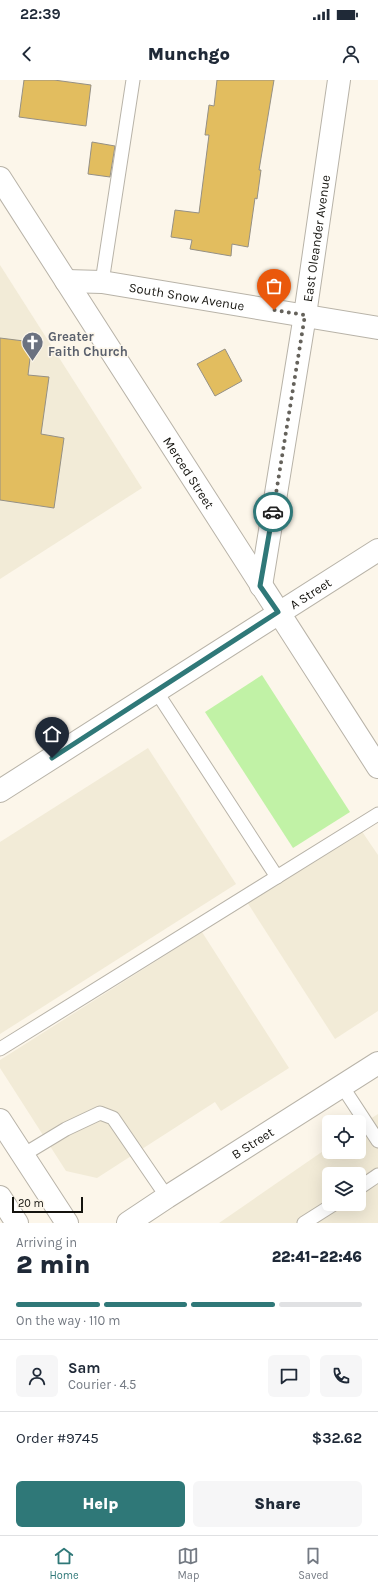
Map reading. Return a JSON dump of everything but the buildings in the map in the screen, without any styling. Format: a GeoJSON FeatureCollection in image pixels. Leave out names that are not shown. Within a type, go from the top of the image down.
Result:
{"type":"FeatureCollection","features":[{"type":"Feature","properties":{"kind":"street","name":"East Oleander Avenue"},"geometry":{"type":"LineString","coordinates":[[260,586],[305,315],[339,80]]}},
{"type":"Feature","properties":{"kind":"street","name":"Merced Street"},"geometry":{"type":"LineString","coordinates":[[0,178],[260,586],[378,767]]}},
{"type":"Feature","properties":{"kind":"street","name":"South Snow Avenue"},"geometry":{"type":"LineString","coordinates":[[66,281],[102,282],[378,328]]}},
{"type":"Feature","properties":{"kind":"street","name":"A Street"},"geometry":{"type":"LineString","coordinates":[[0,792],[278,612],[378,550]]}},
{"type":"Feature","properties":{"kind":"street","name":"B Street"},"geometry":{"type":"LineString","coordinates":[[128,1223],[378,1063]]}},
{"type":"Feature","properties":{"kind":"street"},"geometry":{"type":"LineString","coordinates":[[0,1120],[67,1223]]}},
{"type":"Feature","properties":{"kind":"street"},"geometry":{"type":"LineString","coordinates":[[0,1197],[17,1223]]}},
{"type":"Feature","properties":{"kind":"lane"},"geometry":{"type":"LineString","coordinates":[[102,282],[133,80]]}},
{"type":"Feature","properties":{"kind":"lane"},"geometry":{"type":"LineString","coordinates":[[156,691],[276,877]]}},
{"type":"Feature","properties":{"kind":"lane"},"geometry":{"type":"LineString","coordinates":[[0,1049],[378,814]]}},
{"type":"Feature","properties":{"kind":"lane"},"geometry":{"type":"LineString","coordinates":[[342,1086],[378,1141]]}},
{"type":"Feature","properties":{"kind":"lane"},"geometry":{"type":"LineString","coordinates":[[23,1155],[66,1129],[100,1113],[113,1118],[167,1197]]}},
{"type":"Feature","properties":{"kind":"lane"},"geometry":{"type":"LineString","coordinates":[[366,1184],[378,1176]]}},
{"type":"Feature","properties":{"kind":"lane"},"geometry":{"type":"LineString","coordinates":[[304,1223],[323,1211]]}},
{"type":"Feature","properties":{"kind":"shaded area"},"geometry":{"type":"Polygon","coordinates":[[[0,265],[142,488],[0,579],[0,265]]]}},
{"type":"Feature","properties":{"kind":"shaded area"},"geometry":{"type":"Polygon","coordinates":[[[148,748],[236,884],[0,1034],[0,842],[148,748]]]}},
{"type":"Feature","properties":{"kind":"shaded area"},"geometry":{"type":"Polygon","coordinates":[[[361,830],[378,855],[378,1011],[335,1039],[247,902],[361,830]]]}},
{"type":"Feature","properties":{"kind":"shaded area"},"geometry":{"type":"Polygon","coordinates":[[[202,932],[289,1068],[221,1111],[215,1102],[97,1178],[66,1171],[0,1068],[0,1060],[202,932]]]}},
{"type":"Feature","properties":{"kind":"shaded area"},"geometry":{"type":"Polygon","coordinates":[[[378,1114],[378,1223],[219,1223],[322,1152],[322,1159],[366,1159],[366,1122],[378,1114]]]}},
{"type":"Feature","properties":{"kind":"green space"},"geometry":{"type":"Polygon","coordinates":[[[262,675],[350,812],[293,848],[205,712],[262,675]]]}},
{"type":"Feature","properties":{"kind":"way so far"},"geometry":{"type":"LineString","coordinates":[[273,512],[305,315],[274,310]]}},
{"type":"Feature","properties":{"kind":"place","name":"Greater Faith Church"},"geometry":{"type":"Point","coordinates":[32,362]}},
{"type":"Feature","properties":{"kind":"route"},"geometry":{"type":"LineString","coordinates":[[52,758],[278,612],[260,586],[273,512]]}}]}
